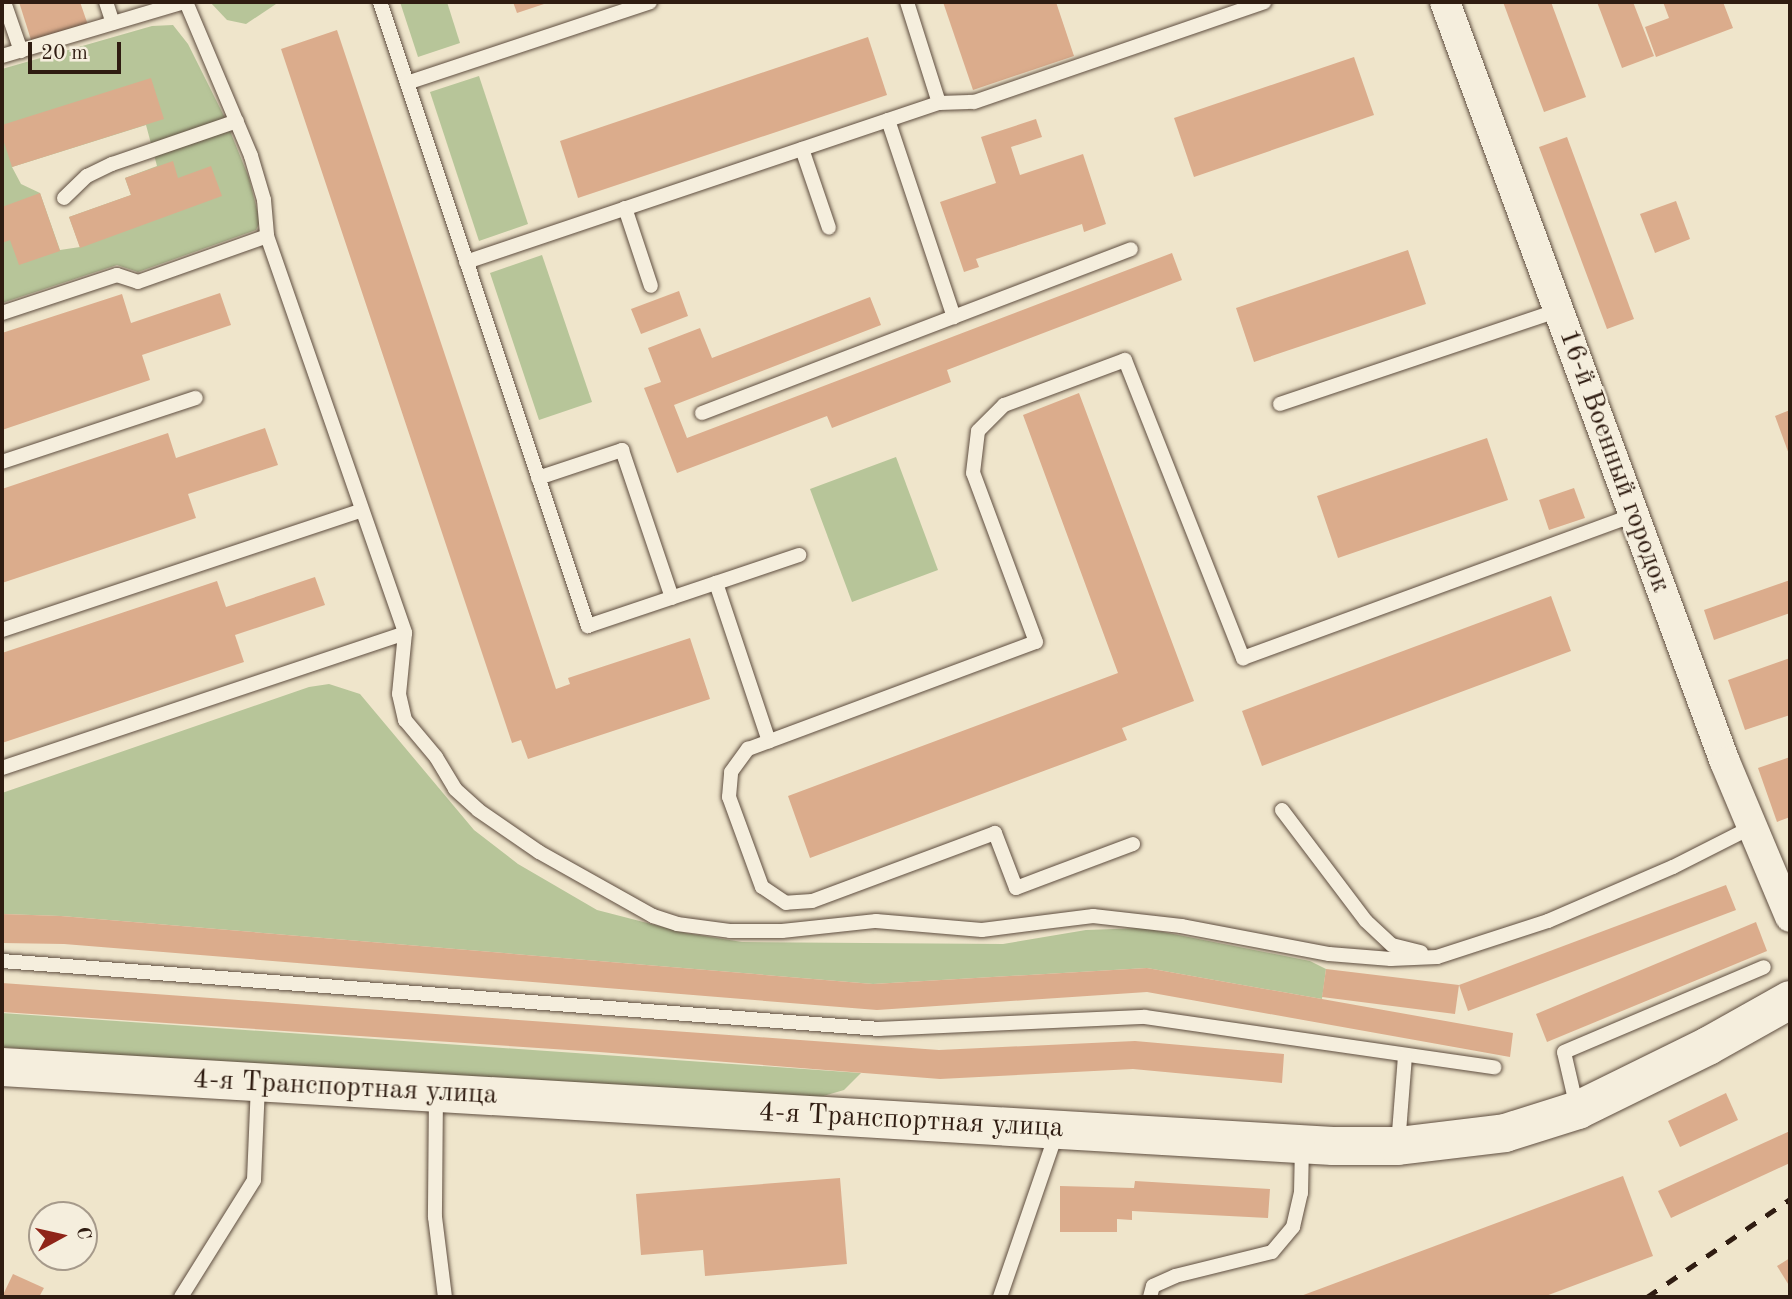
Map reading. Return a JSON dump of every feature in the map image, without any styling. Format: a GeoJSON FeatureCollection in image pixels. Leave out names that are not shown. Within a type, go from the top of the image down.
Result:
{"type":"FeatureCollection","features":[{"type":"Feature","properties":{"kind":"main road","name":"4-я Транспортная улица"},"geometry":{"type":"LineString","coordinates":[[2,1067],[1302,1144],[1398,1146],[1505,1133],[1578,1110],[1708,1046],[1790,1000]]}},
{"type":"Feature","properties":{"kind":"street","name":"16-й Военный городок"},"geometry":{"type":"LineString","coordinates":[[1445,2],[1725,762],[1790,917]]}},
{"type":"Feature","properties":{"kind":"lane"},"geometry":{"type":"LineString","coordinates":[[4,2],[21,51]]}},
{"type":"Feature","properties":{"kind":"lane"},"geometry":{"type":"LineString","coordinates":[[106,2],[113,23]]}},
{"type":"Feature","properties":{"kind":"lane"},"geometry":{"type":"LineString","coordinates":[[2,56],[185,2],[237,121],[264,200],[267,236],[405,633],[399,694],[405,720],[436,757],[455,789],[478,810],[539,852],[653,916],[677,924],[730,931],[782,931],[876,920],[982,930],[1093,916],[1181,926],[1329,954],[1391,958],[1437,957],[1548,921],[1673,867],[1752,827]]}},
{"type":"Feature","properties":{"kind":"lane"},"geometry":{"type":"LineString","coordinates":[[380,2],[587,626],[799,555]]}},
{"type":"Feature","properties":{"kind":"lane"},"geometry":{"type":"LineString","coordinates":[[407,83],[650,2]]}},
{"type":"Feature","properties":{"kind":"lane"},"geometry":{"type":"LineString","coordinates":[[907,2],[939,103]]}},
{"type":"Feature","properties":{"kind":"lane"},"geometry":{"type":"LineString","coordinates":[[466,262],[939,103],[974,102],[1264,2]]}},
{"type":"Feature","properties":{"kind":"lane"},"geometry":{"type":"LineString","coordinates":[[888,120],[954,317]]}},
{"type":"Feature","properties":{"kind":"lane"},"geometry":{"type":"LineString","coordinates":[[64,198],[87,176],[112,164],[237,121]]}},
{"type":"Feature","properties":{"kind":"lane"},"geometry":{"type":"LineString","coordinates":[[802,149],[829,228]]}},
{"type":"Feature","properties":{"kind":"lane"},"geometry":{"type":"LineString","coordinates":[[625,208],[651,286]]}},
{"type":"Feature","properties":{"kind":"lane"},"geometry":{"type":"LineString","coordinates":[[2,313],[117,275],[138,282],[267,236]]}},
{"type":"Feature","properties":{"kind":"lane"},"geometry":{"type":"LineString","coordinates":[[702,413],[1131,249]]}},
{"type":"Feature","properties":{"kind":"lane"},"geometry":{"type":"LineString","coordinates":[[1280,404],[1559,310]]}},
{"type":"Feature","properties":{"kind":"lane"},"geometry":{"type":"LineString","coordinates":[[1132,844],[1016,888],[995,832],[812,901],[786,903],[762,887],[729,797],[731,772],[748,749],[1036,642],[973,472],[978,431],[1004,405],[1125,360],[1243,658],[1634,514]]}},
{"type":"Feature","properties":{"kind":"lane"},"geometry":{"type":"LineString","coordinates":[[2,462],[195,398]]}},
{"type":"Feature","properties":{"kind":"lane"},"geometry":{"type":"LineString","coordinates":[[538,478],[622,450],[672,598]]}},
{"type":"Feature","properties":{"kind":"lane"},"geometry":{"type":"LineString","coordinates":[[2,630],[362,510]]}},
{"type":"Feature","properties":{"kind":"lane"},"geometry":{"type":"LineString","coordinates":[[716,583],[769,741]]}},
{"type":"Feature","properties":{"kind":"lane"},"geometry":{"type":"LineString","coordinates":[[2,768],[405,633]]}},
{"type":"Feature","properties":{"kind":"lane"},"geometry":{"type":"LineString","coordinates":[[1282,810],[1366,921],[1392,945],[1437,957]]}},
{"type":"Feature","properties":{"kind":"lane"},"geometry":{"type":"LineString","coordinates":[[2,961],[879,1029],[1145,1017],[1493,1067]]}},
{"type":"Feature","properties":{"kind":"lane"},"geometry":{"type":"LineString","coordinates":[[1578,1110],[1564,1052],[1764,967]]}},
{"type":"Feature","properties":{"kind":"lane"},"geometry":{"type":"LineString","coordinates":[[1398,1146],[1405,1056]]}},
{"type":"Feature","properties":{"kind":"lane"},"geometry":{"type":"LineString","coordinates":[[181,1297],[254,1180],[258,1082]]}},
{"type":"Feature","properties":{"kind":"lane"},"geometry":{"type":"LineString","coordinates":[[436,1093],[435,1217],[445,1297]]}},
{"type":"Feature","properties":{"kind":"lane"},"geometry":{"type":"LineString","coordinates":[[1000,1297],[1058,1130]]}},
{"type":"Feature","properties":{"kind":"lane"},"geometry":{"type":"LineString","coordinates":[[1150,1297],[1153,1286],[1175,1276],[1272,1252],[1293,1227],[1301,1192],[1302,1144]]}},
{"type":"Feature","properties":{"kind":"green space"},"geometry":{"type":"Polygon","coordinates":[[[210,2],[279,2],[246,24],[227,20],[210,2]]]}},
{"type":"Feature","properties":{"kind":"green space"},"geometry":{"type":"Polygon","coordinates":[[[400,2],[447,2],[460,43],[418,57],[400,2]]]}},
{"type":"Feature","properties":{"kind":"green space"},"geometry":{"type":"Polygon","coordinates":[[[173,25],[188,44],[224,116],[249,178],[260,222],[256,230],[138,272],[117,265],[2,303],[2,69],[152,26],[173,25]],[[146,125],[12,167],[21,184],[40,193],[60,250],[80,247],[69,217],[131,195],[125,178],[157,166],[146,125]]]}},
{"type":"Feature","properties":{"kind":"green space"},"geometry":{"type":"Polygon","coordinates":[[[479,76],[528,224],[479,241],[430,92],[479,76]]]}},
{"type":"Feature","properties":{"kind":"green space"},"geometry":{"type":"Polygon","coordinates":[[[542,255],[592,402],[539,420],[490,273],[542,255]]]}},
{"type":"Feature","properties":{"kind":"green space"},"geometry":{"type":"Polygon","coordinates":[[[896,457],[938,570],[852,602],[810,489],[896,457]]]}},
{"type":"Feature","properties":{"kind":"green space"},"geometry":{"type":"Polygon","coordinates":[[[329,684],[360,694],[474,830],[518,864],[597,910],[686,933],[742,942],[1003,944],[1086,930],[1143,928],[1310,961],[1326,969],[1322,999],[1147,968],[873,984],[61,916],[2,914],[2,793],[309,687],[329,684]]]}},
{"type":"Feature","properties":{"kind":"green space"},"geometry":{"type":"Polygon","coordinates":[[[2,1013],[861,1073],[844,1090],[813,1099],[294,1070],[2,1047],[2,1013]]]}},
{"type":"Feature","properties":{"kind":"building"},"geometry":{"type":"Polygon","coordinates":[[[19,2],[80,2],[88,25],[32,43],[19,2]]]}},
{"type":"Feature","properties":{"kind":"building"},"geometry":{"type":"Polygon","coordinates":[[[513,2],[550,2],[517,13],[513,2]]]}},
{"type":"Feature","properties":{"kind":"building"},"geometry":{"type":"Polygon","coordinates":[[[943,2],[1056,2],[1074,56],[973,90],[943,2]]]}},
{"type":"Feature","properties":{"kind":"building"},"geometry":{"type":"Polygon","coordinates":[[[1503,2],[1551,2],[1586,97],[1544,112],[1503,2]]]}},
{"type":"Feature","properties":{"kind":"building"},"geometry":{"type":"Polygon","coordinates":[[[1597,2],[1633,2],[1654,56],[1622,68],[1597,2]]]}},
{"type":"Feature","properties":{"kind":"building"},"geometry":{"type":"Polygon","coordinates":[[[1663,2],[1723,2],[1733,28],[1656,57],[1645,27],[1669,18],[1663,2]]]}},
{"type":"Feature","properties":{"kind":"building"},"geometry":{"type":"Polygon","coordinates":[[[337,30],[556,689],[570,684],[568,678],[690,638],[710,699],[528,759],[521,740],[512,743],[281,49],[337,30]]]}},
{"type":"Feature","properties":{"kind":"building"},"geometry":{"type":"Polygon","coordinates":[[[868,37],[887,95],[578,198],[560,141],[868,37]]]}},
{"type":"Feature","properties":{"kind":"building"},"geometry":{"type":"Polygon","coordinates":[[[1354,57],[1374,115],[1194,177],[1174,118],[1354,57]]]}},
{"type":"Feature","properties":{"kind":"building"},"geometry":{"type":"Polygon","coordinates":[[[151,78],[164,119],[12,167],[2,136],[2,125],[151,78]]]}},
{"type":"Feature","properties":{"kind":"building"},"geometry":{"type":"Polygon","coordinates":[[[1036,119],[1042,137],[1011,147],[1020,175],[1083,154],[1106,224],[1084,232],[1082,224],[976,259],[979,267],[964,272],[940,202],[996,183],[981,137],[1036,119]]]}},
{"type":"Feature","properties":{"kind":"building"},"geometry":{"type":"Polygon","coordinates":[[[1567,137],[1634,319],[1607,329],[1539,147],[1567,137]]]}},
{"type":"Feature","properties":{"kind":"building"},"geometry":{"type":"Polygon","coordinates":[[[173,161],[178,178],[211,166],[222,196],[80,248],[69,217],[131,195],[125,178],[173,161]]]}},
{"type":"Feature","properties":{"kind":"building"},"geometry":{"type":"Polygon","coordinates":[[[40,193],[60,251],[19,265],[10,240],[2,243],[2,207],[40,193]]]}},
{"type":"Feature","properties":{"kind":"building"},"geometry":{"type":"Polygon","coordinates":[[[1676,201],[1690,239],[1655,253],[1640,214],[1676,201]]]}},
{"type":"Feature","properties":{"kind":"building"},"geometry":{"type":"Polygon","coordinates":[[[1408,250],[1426,304],[1254,362],[1236,308],[1408,250]]]}},
{"type":"Feature","properties":{"kind":"building"},"geometry":{"type":"Polygon","coordinates":[[[1172,253],[1182,280],[947,370],[951,382],[832,428],[827,416],[677,473],[644,388],[661,382],[648,348],[700,328],[712,358],[870,297],[881,325],[674,405],[687,438],[1172,253]]]}},
{"type":"Feature","properties":{"kind":"building"},"geometry":{"type":"Polygon","coordinates":[[[679,291],[688,316],[641,334],[631,309],[679,291]]]}},
{"type":"Feature","properties":{"kind":"building"},"geometry":{"type":"Polygon","coordinates":[[[220,293],[231,325],[142,355],[150,380],[2,430],[2,333],[122,294],[131,323],[220,293]]]}},
{"type":"Feature","properties":{"kind":"building"},"geometry":{"type":"Polygon","coordinates":[[[1079,393],[1194,701],[1122,728],[1127,740],[810,858],[788,796],[1118,673],[1023,415],[1079,393]]]}},
{"type":"Feature","properties":{"kind":"building"},"geometry":{"type":"Polygon","coordinates":[[[1790,410],[1790,457],[1775,416],[1790,410]]]}},
{"type":"Feature","properties":{"kind":"building"},"geometry":{"type":"Polygon","coordinates":[[[265,428],[278,465],[188,494],[196,518],[2,583],[2,489],[168,433],[176,458],[265,428]]]}},
{"type":"Feature","properties":{"kind":"building"},"geometry":{"type":"Polygon","coordinates":[[[1487,438],[1508,500],[1338,558],[1317,496],[1487,438]]]}},
{"type":"Feature","properties":{"kind":"building"},"geometry":{"type":"Polygon","coordinates":[[[1574,488],[1585,518],[1549,530],[1539,500],[1574,488]]]}},
{"type":"Feature","properties":{"kind":"building"},"geometry":{"type":"Polygon","coordinates":[[[315,577],[325,605],[235,635],[244,662],[2,743],[2,653],[217,581],[226,607],[315,577]]]}},
{"type":"Feature","properties":{"kind":"building"},"geometry":{"type":"Polygon","coordinates":[[[1790,580],[1790,613],[1714,640],[1704,610],[1790,580]]]}},
{"type":"Feature","properties":{"kind":"building"},"geometry":{"type":"Polygon","coordinates":[[[1551,596],[1571,651],[1262,766],[1242,711],[1551,596]]]}},
{"type":"Feature","properties":{"kind":"building"},"geometry":{"type":"Polygon","coordinates":[[[1790,658],[1790,715],[1745,730],[1728,680],[1790,658]]]}},
{"type":"Feature","properties":{"kind":"building"},"geometry":{"type":"Polygon","coordinates":[[[1790,757],[1790,817],[1777,822],[1758,768],[1790,757]]]}},
{"type":"Feature","properties":{"kind":"building"},"geometry":{"type":"Polygon","coordinates":[[[1726,885],[1736,910],[1468,1011],[1459,985],[1726,885]]]}},
{"type":"Feature","properties":{"kind":"building"},"geometry":{"type":"Polygon","coordinates":[[[2,914],[61,916],[873,984],[1147,968],[1513,1033],[1510,1057],[1147,992],[877,1010],[64,944],[2,943],[2,914]]]}},
{"type":"Feature","properties":{"kind":"building"},"geometry":{"type":"Polygon","coordinates":[[[1756,922],[1767,951],[1547,1042],[1536,1014],[1756,922]]]}},
{"type":"Feature","properties":{"kind":"building"},"geometry":{"type":"Polygon","coordinates":[[[1326,969],[1459,985],[1455,1014],[1322,997],[1326,969]]]}},
{"type":"Feature","properties":{"kind":"building"},"geometry":{"type":"Polygon","coordinates":[[[2,983],[939,1050],[1135,1041],[1284,1054],[1282,1083],[1133,1069],[940,1079],[599,1052],[2,1012],[2,983]]]}},
{"type":"Feature","properties":{"kind":"building"},"geometry":{"type":"Polygon","coordinates":[[[1726,1093],[1738,1120],[1680,1147],[1668,1121],[1726,1093]]]}},
{"type":"Feature","properties":{"kind":"building"},"geometry":{"type":"Polygon","coordinates":[[[1790,1131],[1790,1163],[1671,1218],[1658,1191],[1790,1131]]]}},
{"type":"Feature","properties":{"kind":"building"},"geometry":{"type":"Polygon","coordinates":[[[1623,1176],[1653,1256],[1543,1297],[1298,1297],[1623,1176]]]}},
{"type":"Feature","properties":{"kind":"building"},"geometry":{"type":"Polygon","coordinates":[[[840,1178],[847,1264],[705,1276],[703,1250],[641,1255],[636,1194],[840,1178]]]}},
{"type":"Feature","properties":{"kind":"building"},"geometry":{"type":"Polygon","coordinates":[[[1135,1181],[1270,1189],[1268,1218],[1132,1211],[1132,1220],[1117,1219],[1117,1232],[1060,1232],[1060,1186],[1134,1188],[1135,1181]]]}},
{"type":"Feature","properties":{"kind":"building"},"geometry":{"type":"Polygon","coordinates":[[[1790,1258],[1790,1287],[1777,1266],[1790,1258]]]}},
{"type":"Feature","properties":{"kind":"building"},"geometry":{"type":"Polygon","coordinates":[[[13,1274],[44,1288],[39,1297],[2,1297],[13,1274]]]}},
{"type":"Feature","properties":{"kind":"railway"},"geometry":{"type":"LineString","coordinates":[[1647,1297],[1790,1199]]}}]}
